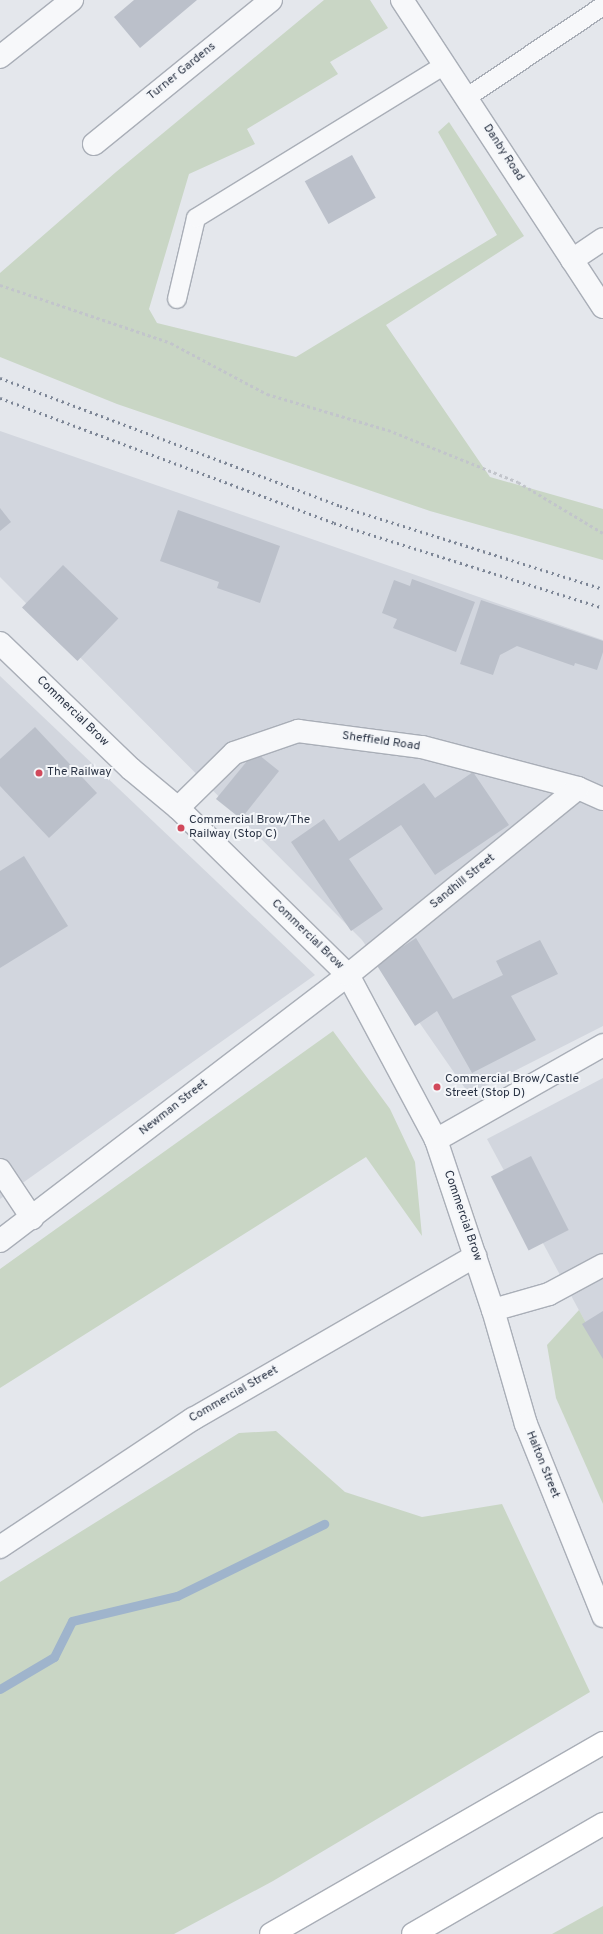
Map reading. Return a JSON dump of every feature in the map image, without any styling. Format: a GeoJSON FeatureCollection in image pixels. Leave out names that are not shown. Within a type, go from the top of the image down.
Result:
{"type":"FeatureCollection","features":[{"type":"Feature","properties":{"kind":"highway"},"geometry":{"type":"LineString","coordinates":[[271,1934],[603,1743]]}},
{"type":"Feature","properties":{"kind":"highway"},"geometry":{"type":"LineString","coordinates":[[413,1934],[603,1824]]}},
{"type":"Feature","properties":{"kind":"street"},"geometry":{"type":"LineString","coordinates":[[0,57],[72,0]]}},
{"type":"Feature","properties":{"kind":"street","name":"Turner Gardens"},"geometry":{"type":"LineString","coordinates":[[94,144],[271,0]]}},
{"type":"Feature","properties":{"kind":"street","name":"Danby Road"},"geometry":{"type":"LineString","coordinates":[[402,0],[603,307]]}},
{"type":"Feature","properties":{"kind":"street"},"geometry":{"type":"LineString","coordinates":[[572,260],[603,239]]}},
{"type":"Feature","properties":{"kind":"street","name":"Commercial Brow"},"geometry":{"type":"LineString","coordinates":[[2,648],[131,769],[178,808],[348,975],[436,1140],[493,1310]]}},
{"type":"Feature","properties":{"kind":"street","name":"Sheffield Road"},"geometry":{"type":"LineString","coordinates":[[178,808],[234,754],[298,731],[422,747],[578,788],[603,799]]}},
{"type":"Feature","properties":{"kind":"street","name":"Sandhill Street"},"geometry":{"type":"LineString","coordinates":[[348,975],[578,788]]}},
{"type":"Feature","properties":{"kind":"street","name":"Newman Street"},"geometry":{"type":"LineString","coordinates":[[0,1241],[348,975]]}},
{"type":"Feature","properties":{"kind":"street"},"geometry":{"type":"LineString","coordinates":[[436,1140],[603,1045]]}},
{"type":"Feature","properties":{"kind":"street"},"geometry":{"type":"LineString","coordinates":[[0,1170],[32,1218]]}},
{"type":"Feature","properties":{"kind":"street","name":"Commercial Street"},"geometry":{"type":"LineString","coordinates":[[0,1547],[192,1419],[475,1256]]}},
{"type":"Feature","properties":{"kind":"street"},"geometry":{"type":"LineString","coordinates":[[493,1310],[548,1294],[603,1265]]}},
{"type":"Feature","properties":{"kind":"street","name":"Halton Street"},"geometry":{"type":"LineString","coordinates":[[493,1310],[526,1424],[603,1616]]}},
{"type":"Feature","properties":{"kind":"lane"},"geometry":{"type":"LineString","coordinates":[[466,98],[603,6]]}},
{"type":"Feature","properties":{"kind":"lane"},"geometry":{"type":"LineString","coordinates":[[177,299],[196,218],[445,65]]}},
{"type":"Feature","properties":{"kind":"path"},"geometry":{"type":"LineString","coordinates":[[0,284],[171,343],[267,394],[388,430],[518,482],[603,534]]}},
{"type":"Feature","properties":{"kind":"shaded area"},"geometry":{"type":"Polygon","coordinates":[[[0,431],[603,640],[603,1026],[469,1094],[362,940],[0,577],[0,431]]]}},
{"type":"Feature","properties":{"kind":"shaded area"},"geometry":{"type":"Polygon","coordinates":[[[0,676],[315,975],[0,1199],[0,676]]]}},
{"type":"Feature","properties":{"kind":"shaded area"},"geometry":{"type":"Polygon","coordinates":[[[603,1078],[603,1355],[487,1139],[603,1078]]]}},
{"type":"Feature","properties":{"kind":"green space"},"geometry":{"type":"Polygon","coordinates":[[[324,0],[370,0],[388,28],[330,62],[338,74],[247,129],[255,144],[189,174],[149,309],[157,323],[296,357],[497,235],[438,132],[449,122],[524,236],[386,325],[490,477],[603,509],[603,560],[430,511],[117,404],[0,357],[0,273],[116,172],[324,0]]]}},
{"type":"Feature","properties":{"kind":"green space"},"geometry":{"type":"Polygon","coordinates":[[[333,1031],[390,1109],[415,1162],[422,1236],[366,1157],[0,1388],[0,1269],[333,1031]]]}},
{"type":"Feature","properties":{"kind":"green space"},"geometry":{"type":"Polygon","coordinates":[[[579,1310],[603,1355],[603,1504],[556,1398],[547,1345],[579,1310]]]}},
{"type":"Feature","properties":{"kind":"green space"},"geometry":{"type":"Polygon","coordinates":[[[276,1431],[345,1492],[422,1517],[502,1504],[590,1692],[273,1881],[174,1934],[0,1934],[0,1582],[239,1433],[276,1431]]]}},
{"type":"Feature","properties":{"kind":"green space"},"geometry":{"type":"Polygon","coordinates":[[[603,1906],[603,1934],[552,1934],[603,1906]]]}},
{"type":"Feature","properties":{"kind":"building"},"geometry":{"type":"Polygon","coordinates":[[[134,0],[197,0],[140,48],[114,17],[134,0]]]}},
{"type":"Feature","properties":{"kind":"building"},"geometry":{"type":"Polygon","coordinates":[[[352,155],[376,198],[329,224],[305,181],[352,155]]]}},
{"type":"Feature","properties":{"kind":"building"},"geometry":{"type":"Polygon","coordinates":[[[0,508],[11,522],[0,531],[0,508]]]}},
{"type":"Feature","properties":{"kind":"building"},"geometry":{"type":"Polygon","coordinates":[[[178,510],[280,546],[260,603],[217,588],[219,582],[160,561],[178,510]]]}},
{"type":"Feature","properties":{"kind":"building"},"geometry":{"type":"Polygon","coordinates":[[[63,565],[118,618],[77,661],[22,607],[63,565]]]}},
{"type":"Feature","properties":{"kind":"building"},"geometry":{"type":"Polygon","coordinates":[[[412,579],[475,602],[456,652],[393,628],[397,619],[382,613],[394,580],[410,586],[412,579]]]}},
{"type":"Feature","properties":{"kind":"building"},"geometry":{"type":"Polygon","coordinates":[[[481,600],[603,641],[603,652],[597,670],[575,663],[574,666],[517,646],[500,655],[493,675],[460,664],[481,600]]]}},
{"type":"Feature","properties":{"kind":"building","name":"The Railway"},"geometry":{"type":"Polygon","coordinates":[[[35,727],[97,793],[49,838],[0,786],[0,759],[35,727]]]}},
{"type":"Feature","properties":{"kind":"building"},"geometry":{"type":"Polygon","coordinates":[[[252,755],[259,755],[279,771],[241,819],[216,799],[252,755]]]}},
{"type":"Feature","properties":{"kind":"building"},"geometry":{"type":"Polygon","coordinates":[[[473,772],[509,825],[435,875],[401,825],[349,859],[383,909],[351,931],[291,842],[324,819],[339,841],[424,783],[435,798],[473,772]]]}},
{"type":"Feature","properties":{"kind":"building"},"geometry":{"type":"Polygon","coordinates":[[[24,856],[68,926],[0,968],[0,871],[24,856]]]}},
{"type":"Feature","properties":{"kind":"building"},"geometry":{"type":"Polygon","coordinates":[[[416,938],[453,999],[503,975],[496,961],[540,940],[558,974],[511,996],[536,1040],[472,1073],[437,1011],[415,1026],[376,964],[416,938]]]}},
{"type":"Feature","properties":{"kind":"building"},"geometry":{"type":"Polygon","coordinates":[[[531,1156],[569,1230],[529,1250],[491,1176],[531,1156]]]}},
{"type":"Feature","properties":{"kind":"building"},"geometry":{"type":"Polygon","coordinates":[[[603,1311],[603,1359],[582,1324],[603,1311]]]}},
{"type":"Feature","properties":{"kind":"waterway"},"geometry":{"type":"LineString","coordinates":[[0,1689],[54,1657],[72,1621],[177,1596],[324,1524]]}},
{"type":"Feature","properties":{"kind":"railway"},"geometry":{"type":"LineString","coordinates":[[0,378],[340,506],[603,589]]}},
{"type":"Feature","properties":{"kind":"railway"},"geometry":{"type":"LineString","coordinates":[[0,398],[334,523],[603,608]]}},
{"type":"Feature","properties":{"kind":"place","name":"The Railway"},"geometry":{"type":"Point","coordinates":[39,773]}},
{"type":"Feature","properties":{"kind":"place","name":"Commercial Brow/The Railway (Stop C)"},"geometry":{"type":"Point","coordinates":[181,828]}},
{"type":"Feature","properties":{"kind":"place","name":"Commercial Brow/Castle Street (Stop D)"},"geometry":{"type":"Point","coordinates":[437,1087]}}]}
